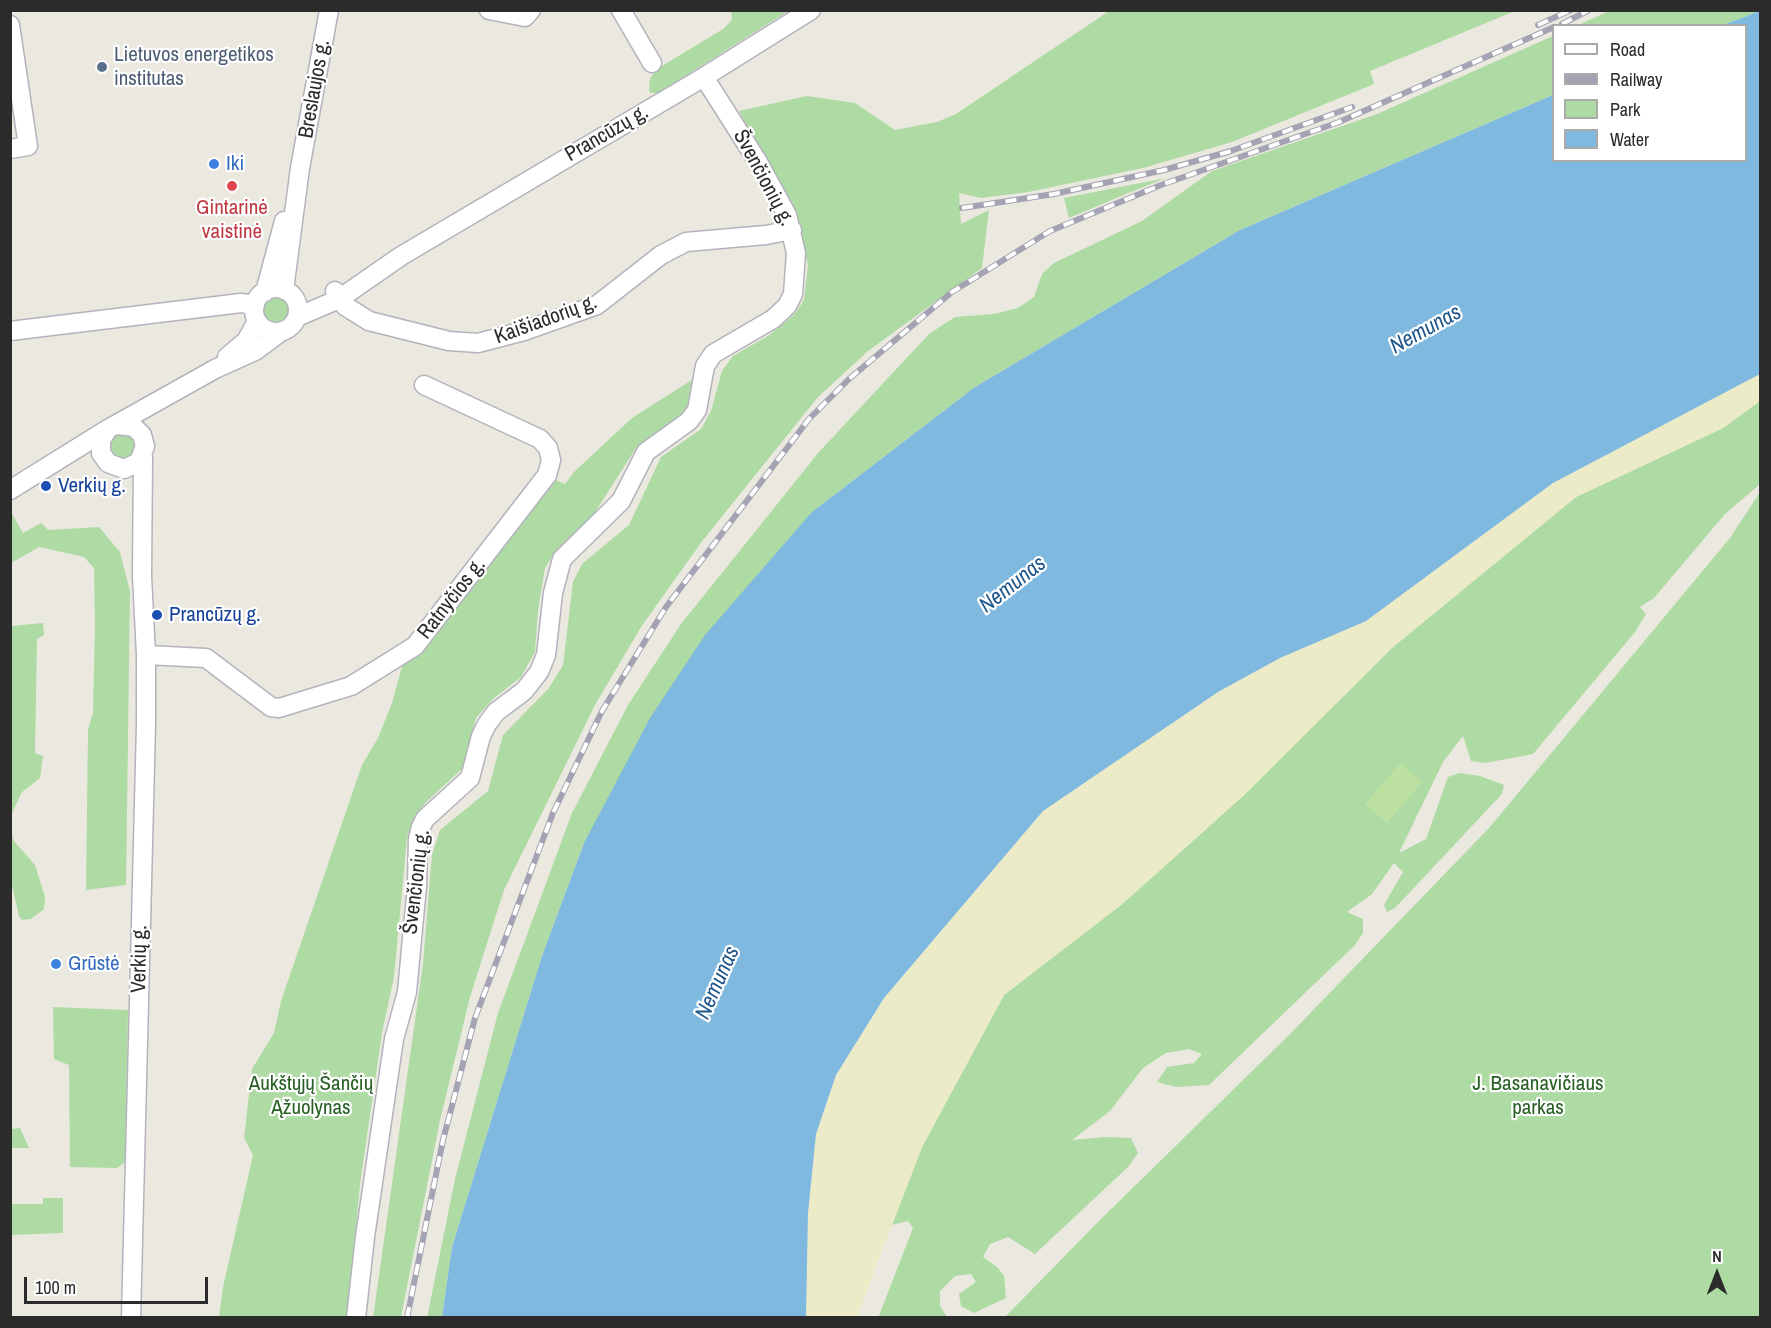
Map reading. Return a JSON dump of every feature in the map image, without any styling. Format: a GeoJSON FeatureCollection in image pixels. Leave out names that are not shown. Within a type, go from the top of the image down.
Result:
{"type":"FeatureCollection","features":[{"type":"Feature","properties":{"kind":"street","name":"Breslaujos g."},"geometry":{"type":"LineString","coordinates":[[289,294],[300,168],[329,10]]}},
{"type":"Feature","properties":{"kind":"street"},"geometry":{"type":"LineString","coordinates":[[489,10],[525,17],[531,10]]}},
{"type":"Feature","properties":{"kind":"street"},"geometry":{"type":"LineString","coordinates":[[621,10],[652,63]]}},
{"type":"Feature","properties":{"kind":"street","name":"Prancūzų g."},"geometry":{"type":"LineString","coordinates":[[297,317],[704,77],[811,10]]}},
{"type":"Feature","properties":{"kind":"street"},"geometry":{"type":"LineString","coordinates":[[10,25],[28,146],[10,149]]}},
{"type":"Feature","properties":{"kind":"street","name":"Švenčionių g."},"geometry":{"type":"LineString","coordinates":[[356,1317],[363,1248],[394,1039],[407,992],[417,886],[418,839],[421,827],[425,819],[470,778],[481,736],[496,712],[524,691],[539,672],[546,655],[553,593],[562,559],[621,501],[646,452],[689,421],[697,410],[705,366],[713,354],[773,319],[787,306],[793,294],[797,268],[792,230],[758,162],[704,77]]}},
{"type":"Feature","properties":{"kind":"street","name":"Breslaujos g."},"geometry":{"type":"LineString","coordinates":[[259,306],[300,168]]}},
{"type":"Feature","properties":{"kind":"street","name":"Kaišiadorių g."},"geometry":{"type":"LineString","coordinates":[[337,294],[354,313],[380,324],[448,341],[478,343],[524,331],[597,305],[661,255],[686,242],[766,235],[792,230]]}},
{"type":"Feature","properties":{"kind":"street"},"geometry":{"type":"LineString","coordinates":[[10,490],[113,427],[215,369],[255,351],[288,328],[297,317],[289,294],[277,288],[259,306],[246,340],[215,369]]}},
{"type":"Feature","properties":{"kind":"street","name":"Prancūzų g."},"geometry":{"type":"LineString","coordinates":[[289,294],[314,298],[337,294]]}},
{"type":"Feature","properties":{"kind":"street"},"geometry":{"type":"LineString","coordinates":[[10,331],[241,303],[259,306]]}},
{"type":"Feature","properties":{"kind":"street"},"geometry":{"type":"LineString","coordinates":[[259,306],[268,330],[282,331]]}},
{"type":"Feature","properties":{"kind":"street","name":"Ratnyčios g."},"geometry":{"type":"LineString","coordinates":[[146,655],[206,658],[271,707],[279,708],[351,686],[415,646],[547,476],[551,460],[548,448],[540,439],[424,385]]}},
{"type":"Feature","properties":{"kind":"street"},"geometry":{"type":"LineString","coordinates":[[142,435],[148,418],[165,399]]}},
{"type":"Feature","properties":{"kind":"street"},"geometry":{"type":"LineString","coordinates":[[113,427],[134,427],[142,435],[145,446],[142,457],[135,465],[124,469],[112,467],[104,459],[101,440],[113,427]]}},
{"type":"Feature","properties":{"kind":"street","name":"Verkių g."},"geometry":{"type":"LineString","coordinates":[[131,1317],[146,655],[142,457]]}},
{"type":"Feature","properties":{"kind":"street"},"geometry":{"type":"LineString","coordinates":[[60,461],[82,458],[104,459]]}},
{"type":"Feature","properties":{"kind":"street"},"geometry":{"type":"LineString","coordinates":[[124,469],[141,493]]}},
{"type":"Feature","properties":{"kind":"green space"},"geometry":{"type":"Polygon","coordinates":[[[731,11],[788,11],[657,94],[649,92],[650,78],[657,69],[723,29],[732,20],[731,11]]]}},
{"type":"Feature","properties":{"kind":"green space"},"geometry":{"type":"Polygon","coordinates":[[[1109,11],[1515,11],[1370,71],[1374,84],[1232,142],[1143,168],[1028,192],[981,198],[959,193],[961,224],[989,210],[982,268],[868,351],[818,397],[703,540],[641,627],[595,705],[504,890],[470,997],[440,1120],[401,1317],[373,1318],[423,964],[432,854],[440,830],[488,791],[503,735],[549,688],[563,665],[573,582],[582,564],[629,525],[661,457],[701,429],[711,411],[722,371],[733,356],[768,336],[794,315],[804,300],[808,265],[798,220],[739,111],[807,96],[855,103],[895,130],[937,122],[956,114],[1109,11]]]}},
{"type":"Feature","properties":{"kind":"green space"},"geometry":{"type":"Polygon","coordinates":[[[1609,11],[1760,11],[1726,24],[1580,24],[1609,11]]]}},
{"type":"Feature","properties":{"kind":"green space"},"geometry":{"type":"Polygon","coordinates":[[[1552,36],[1552,95],[1240,230],[975,387],[812,512],[584,843],[542,956],[452,1247],[442,1317],[427,1318],[455,1179],[498,1013],[572,813],[628,705],[681,624],[819,452],[929,334],[955,317],[994,314],[1018,308],[1034,297],[1042,274],[1054,263],[1142,221],[1212,171],[1377,114],[1552,36]]]}},
{"type":"Feature","properties":{"kind":"green space"},"geometry":{"type":"Polygon","coordinates":[[[1166,178],[1126,194],[1069,218],[1064,198],[1166,178]]]}},
{"type":"Feature","properties":{"kind":"green space"},"geometry":{"type":"Polygon","coordinates":[[[276,296],[285,300],[289,309],[285,318],[276,322],[267,318],[263,309],[267,300],[276,296]]]}},
{"type":"Feature","properties":{"kind":"green space","name":"Aukštųjų Šančių Ąžuolynas"},"geometry":{"type":"Polygon","coordinates":[[[695,378],[691,401],[683,414],[636,448],[592,517],[555,552],[545,568],[538,610],[535,652],[521,677],[493,699],[476,718],[463,768],[426,802],[414,818],[407,838],[394,977],[382,1033],[360,1184],[348,1317],[219,1318],[223,1287],[253,1155],[244,1138],[252,1069],[274,1033],[281,1001],[362,765],[378,738],[392,703],[403,663],[435,636],[549,477],[565,484],[574,472],[632,418],[695,378]]]}},
{"type":"Feature","properties":{"kind":"green space"},"geometry":{"type":"Polygon","coordinates":[[[1760,401],[1760,484],[1725,514],[1654,598],[1640,607],[1646,614],[1635,632],[1533,754],[1485,763],[1471,761],[1463,736],[1443,762],[1399,853],[1426,839],[1448,777],[1460,773],[1480,776],[1504,785],[1502,794],[1395,908],[1387,912],[1384,905],[1403,872],[1394,863],[1372,894],[1347,912],[1363,919],[1363,933],[1355,945],[1209,1085],[1176,1087],[1157,1082],[1167,1067],[1194,1063],[1202,1054],[1189,1049],[1166,1053],[1143,1068],[1110,1111],[1072,1140],[1105,1137],[1131,1138],[1138,1153],[1128,1167],[1035,1254],[1008,1237],[990,1244],[983,1257],[998,1268],[1004,1276],[1006,1298],[974,1313],[961,1306],[959,1294],[976,1282],[971,1274],[955,1276],[940,1291],[940,1306],[947,1317],[878,1318],[913,1228],[908,1221],[892,1225],[922,1147],[1004,995],[1121,905],[1242,797],[1393,647],[1576,497],[1723,428],[1760,401]]]}},
{"type":"Feature","properties":{"kind":"green space"},"geometry":{"type":"Polygon","coordinates":[[[123,434],[132,438],[136,447],[132,456],[123,460],[114,456],[110,447],[114,438],[123,434]]]}},
{"type":"Feature","properties":{"kind":"green space","name":"J. Basanavičiaus parkas"},"geometry":{"type":"Polygon","coordinates":[[[1760,492],[1760,1317],[1005,1317],[1099,1221],[1291,1033],[1489,828],[1730,538],[1760,492]]]}},
{"type":"Feature","properties":{"kind":"green space"},"geometry":{"type":"Polygon","coordinates":[[[11,512],[23,533],[41,523],[48,530],[99,527],[120,552],[130,591],[126,885],[86,890],[88,730],[93,712],[94,568],[84,557],[39,547],[11,563],[11,512]]]}},
{"type":"Feature","properties":{"kind":"green space"},"geometry":{"type":"Polygon","coordinates":[[[43,623],[44,635],[37,639],[35,753],[43,756],[40,778],[22,792],[11,815],[11,626],[43,623]]]}},
{"type":"Feature","properties":{"kind":"green space"},"geometry":{"type":"Polygon","coordinates":[[[1400,763],[1422,782],[1387,823],[1365,804],[1400,763]]]}},
{"type":"Feature","properties":{"kind":"green space"},"geometry":{"type":"Polygon","coordinates":[[[10,830],[14,841],[35,865],[45,897],[44,909],[31,919],[22,920],[19,916],[11,881],[10,830]]]}},
{"type":"Feature","properties":{"kind":"green space"},"geometry":{"type":"Polygon","coordinates":[[[53,1007],[128,1010],[125,1162],[117,1168],[70,1167],[69,1065],[54,1059],[53,1007]]]}},
{"type":"Feature","properties":{"kind":"green space"},"geometry":{"type":"Polygon","coordinates":[[[20,1128],[29,1148],[11,1148],[11,1129],[20,1128]]]}},
{"type":"Feature","properties":{"kind":"green space"},"geometry":{"type":"Polygon","coordinates":[[[43,1198],[63,1198],[63,1233],[11,1235],[11,1204],[43,1204],[43,1198]]]}},
{"type":"Feature","properties":{"kind":"sand"},"geometry":{"type":"Polygon","coordinates":[[[1760,374],[1760,401],[1723,428],[1576,497],[1393,647],[1242,797],[1121,905],[1004,995],[922,1147],[857,1317],[806,1318],[808,1213],[816,1134],[836,1075],[884,998],[1043,811],[1218,692],[1280,658],[1366,621],[1553,483],[1760,374]]]}},
{"type":"Feature","properties":{"kind":"water","name":"Nemunas"},"geometry":{"type":"Polygon","coordinates":[[[1760,11],[1760,374],[1553,483],[1366,621],[1280,658],[1218,692],[1043,811],[884,998],[836,1075],[816,1134],[808,1213],[806,1317],[442,1317],[452,1247],[542,956],[584,843],[650,718],[705,635],[812,512],[975,387],[1240,230],[1552,95],[1552,162],[1747,162],[1747,24],[1726,24],[1760,11]]]}},
{"type":"Feature","properties":{"kind":"railway"},"geometry":{"type":"LineString","coordinates":[[1538,25],[1571,10]]}},
{"type":"Feature","properties":{"kind":"railway"},"geometry":{"type":"LineString","coordinates":[[1562,24],[1589,10]]}},
{"type":"Feature","properties":{"kind":"railway"},"geometry":{"type":"LineString","coordinates":[[407,1318],[443,1140],[475,1018],[553,813],[602,711],[666,607],[809,419],[849,379],[952,292],[1050,231],[1161,185],[1339,122],[1552,28]]}},
{"type":"Feature","properties":{"kind":"railway"},"geometry":{"type":"LineString","coordinates":[[962,208],[1054,194],[1164,170],[1231,151],[1352,107]]}},
{"type":"Feature","properties":{"kind":"place","name":"Lietuvos energetikos institutas"},"geometry":{"type":"Point","coordinates":[102,67]}},
{"type":"Feature","properties":{"kind":"place","name":"Iki"},"geometry":{"type":"Point","coordinates":[214,164]}},
{"type":"Feature","properties":{"kind":"place","name":"Gintarinė vaistinė"},"geometry":{"type":"Point","coordinates":[232,186]}},
{"type":"Feature","properties":{"kind":"place","name":"Verkių g."},"geometry":{"type":"Point","coordinates":[46,486]}},
{"type":"Feature","properties":{"kind":"place","name":"Prancūzų g."},"geometry":{"type":"Point","coordinates":[157,615]}},
{"type":"Feature","properties":{"kind":"place","name":"Grūstė"},"geometry":{"type":"Point","coordinates":[56,964]}}]}
